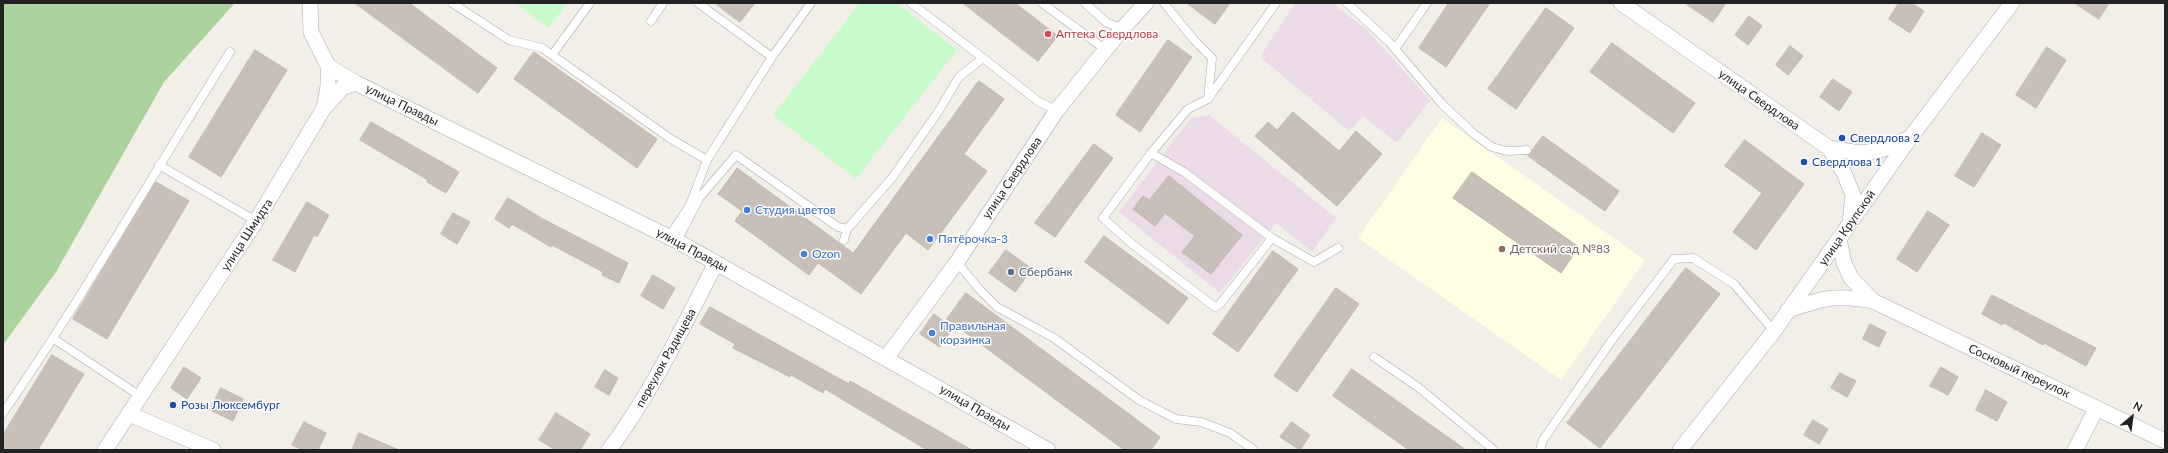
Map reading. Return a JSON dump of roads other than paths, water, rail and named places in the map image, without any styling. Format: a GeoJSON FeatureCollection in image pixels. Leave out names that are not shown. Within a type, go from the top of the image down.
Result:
{"type":"FeatureCollection","features":[{"type":"Feature","properties":{"kind":"street","name":"улица Шмидта"},"geometry":{"type":"LineString","coordinates":[[105,450],[256,221],[324,108],[328,86],[328,66],[311,32],[310,3]]}},
{"type":"Feature","properties":{"kind":"street","name":"улица Свердлова"},"geometry":{"type":"LineString","coordinates":[[886,358],[957,262],[1057,110],[1123,28],[1146,3]]}},
{"type":"Feature","properties":{"kind":"street","name":"улица Свердлова"},"geometry":{"type":"LineString","coordinates":[[1621,3],[1829,148],[1860,153],[1881,150],[1910,138]]}},
{"type":"Feature","properties":{"kind":"street","name":"улица Крупской"},"geometry":{"type":"LineString","coordinates":[[1680,450],[1774,331],[1910,138],[2012,3]]}},
{"type":"Feature","properties":{"kind":"street","name":"улица Правды"},"geometry":{"type":"LineString","coordinates":[[328,66],[356,83],[673,239],[1048,450]]}},
{"type":"Feature","properties":{"kind":"street"},"geometry":{"type":"LineString","coordinates":[[324,108],[342,88],[356,83]]}},
{"type":"Feature","properties":{"kind":"street"},"geometry":{"type":"LineString","coordinates":[[1829,148],[1844,173],[1853,195],[1850,223]]}},
{"type":"Feature","properties":{"kind":"street","name":"Сосновый переулок"},"geometry":{"type":"LineString","coordinates":[[1839,239],[1844,263],[1851,278],[1873,302]]}},
{"type":"Feature","properties":{"kind":"street","name":"переулок Радищева"},"geometry":{"type":"LineString","coordinates":[[609,450],[629,423],[657,378],[716,262]]}},
{"type":"Feature","properties":{"kind":"street","name":"Сосновый переулок"},"geometry":{"type":"LineString","coordinates":[[1788,310],[1826,298],[1848,297],[1873,302],[2165,441]]}},
{"type":"Feature","properties":{"kind":"street"},"geometry":{"type":"LineString","coordinates":[[2075,450],[2096,409]]}},
{"type":"Feature","properties":{"kind":"street"},"geometry":{"type":"LineString","coordinates":[[129,414],[213,450]]}},
{"type":"Feature","properties":{"kind":"lane"},"geometry":{"type":"LineString","coordinates":[[452,3],[509,40],[542,48],[671,138],[707,160]]}},
{"type":"Feature","properties":{"kind":"lane"},"geometry":{"type":"LineString","coordinates":[[552,55],[590,3]]}},
{"type":"Feature","properties":{"kind":"lane"},"geometry":{"type":"LineString","coordinates":[[651,21],[663,3]]}},
{"type":"Feature","properties":{"kind":"lane"},"geometry":{"type":"LineString","coordinates":[[698,3],[772,57]]}},
{"type":"Feature","properties":{"kind":"lane"},"geometry":{"type":"LineString","coordinates":[[673,239],[690,205],[707,160],[772,57],[811,3]]}},
{"type":"Feature","properties":{"kind":"lane"},"geometry":{"type":"LineString","coordinates":[[911,3],[1039,102],[1057,110]]}},
{"type":"Feature","properties":{"kind":"lane"},"geometry":{"type":"LineString","coordinates":[[1042,3],[1106,50]]}},
{"type":"Feature","properties":{"kind":"lane"},"geometry":{"type":"LineString","coordinates":[[1085,3],[1107,23],[1123,28]]}},
{"type":"Feature","properties":{"kind":"lane"},"geometry":{"type":"LineString","coordinates":[[1164,3],[1194,40],[1212,58],[1208,99]]}},
{"type":"Feature","properties":{"kind":"lane"},"geometry":{"type":"LineString","coordinates":[[1272,238],[1220,304],[1215,307],[1132,244],[1103,218],[1151,152],[1188,109],[1208,99],[1276,3]]}},
{"type":"Feature","properties":{"kind":"lane"},"geometry":{"type":"LineString","coordinates":[[1348,3],[1395,49],[1442,104],[1474,134],[1492,146],[1508,151],[1527,150]]}},
{"type":"Feature","properties":{"kind":"lane"},"geometry":{"type":"LineString","coordinates":[[1395,49],[1427,3]]}},
{"type":"Feature","properties":{"kind":"lane"},"geometry":{"type":"LineString","coordinates":[[3,413],[54,339],[159,165],[230,52]]}},
{"type":"Feature","properties":{"kind":"lane"},"geometry":{"type":"LineString","coordinates":[[844,240],[847,229],[892,178],[938,112],[959,77],[982,58]]}},
{"type":"Feature","properties":{"kind":"lane"},"geometry":{"type":"LineString","coordinates":[[1151,152],[1184,172],[1272,238],[1314,262],[1338,248]]}},
{"type":"Feature","properties":{"kind":"lane"},"geometry":{"type":"LineString","coordinates":[[673,239],[700,197],[736,155],[838,227],[847,229]]}},
{"type":"Feature","properties":{"kind":"lane"},"geometry":{"type":"LineString","coordinates":[[159,165],[256,221]]}},
{"type":"Feature","properties":{"kind":"lane"},"geometry":{"type":"LineString","coordinates":[[1540,450],[1543,440],[1612,340],[1674,259],[1693,258],[1734,284],[1774,331]]}},
{"type":"Feature","properties":{"kind":"lane"},"geometry":{"type":"LineString","coordinates":[[957,262],[979,289],[997,307],[1054,338],[1139,400],[1176,419],[1201,422],[1230,433],[1254,450]]}},
{"type":"Feature","properties":{"kind":"lane"},"geometry":{"type":"LineString","coordinates":[[54,339],[140,396]]}},
{"type":"Feature","properties":{"kind":"lane"},"geometry":{"type":"LineString","coordinates":[[1374,357],[1418,387],[1494,450]]}},
{"type":"Feature","properties":{"kind":"place","name":"Аптека Свердлова"},"geometry":{"type":"Point","coordinates":[1048,34]}},
{"type":"Feature","properties":{"kind":"place","name":"Свердлова 2"},"geometry":{"type":"Point","coordinates":[1842,138]}},
{"type":"Feature","properties":{"kind":"place","name":"Свердлова 1"},"geometry":{"type":"Point","coordinates":[1804,162]}},
{"type":"Feature","properties":{"kind":"place","name":"Студия цветов"},"geometry":{"type":"Point","coordinates":[747,210]}},
{"type":"Feature","properties":{"kind":"place","name":"Пятёрочка-3"},"geometry":{"type":"Point","coordinates":[930,239]}},
{"type":"Feature","properties":{"kind":"place","name":"Детский сад №83"},"geometry":{"type":"Point","coordinates":[1502,249]}},
{"type":"Feature","properties":{"kind":"place","name":"Ozon"},"geometry":{"type":"Point","coordinates":[804,254]}},
{"type":"Feature","properties":{"kind":"place","name":"Сбербанк"},"geometry":{"type":"Point","coordinates":[1011,272]}},
{"type":"Feature","properties":{"kind":"place","name":"Правильная корзинка"},"geometry":{"type":"Point","coordinates":[932,333]}},
{"type":"Feature","properties":{"kind":"place","name":"Розы Люксембург"},"geometry":{"type":"Point","coordinates":[173,405]}}]}
